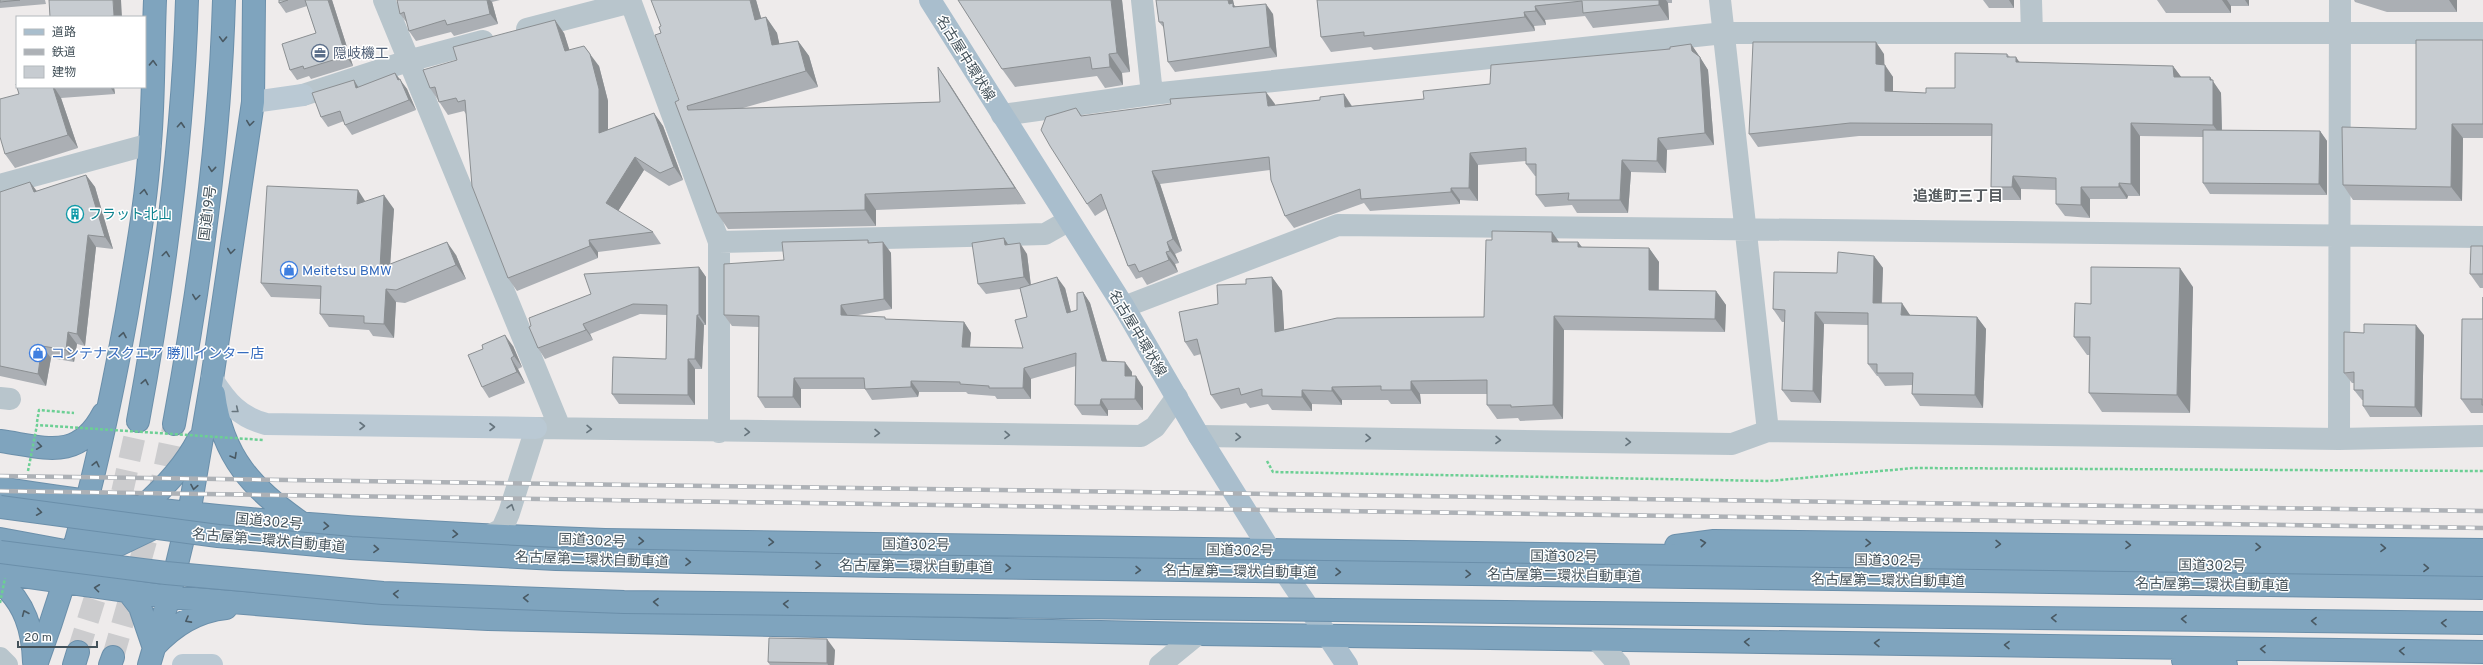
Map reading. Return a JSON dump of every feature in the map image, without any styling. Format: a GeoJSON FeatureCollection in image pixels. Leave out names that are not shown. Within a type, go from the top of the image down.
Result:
{"type":"FeatureCollection","features":[{"type":"Feature","properties":{"kind":"highway"},"geometry":{"type":"LineString","coordinates":[[35,665],[66,584],[88,502],[110,401],[133,275],[150,144],[155,0]]}},
{"type":"Feature","properties":{"kind":"highway"},"geometry":{"type":"LineString","coordinates":[[138,421],[156,325],[180,144],[187,0]]}},
{"type":"Feature","properties":{"kind":"highway","name":"国道19号"},"geometry":{"type":"LineString","coordinates":[[174,424],[191,327],[207,219],[217,127],[224,0]]}},
{"type":"Feature","properties":{"kind":"highway"},"geometry":{"type":"LineString","coordinates":[[151,657],[169,597],[189,514],[212,379],[253,102],[254,0]]}},
{"type":"Feature","properties":{"kind":"highway"},"geometry":{"type":"LineString","coordinates":[[212,379],[216,410],[223,433],[242,471],[257,489],[278,507],[305,525]]}},
{"type":"Feature","properties":{"kind":"highway"},"geometry":{"type":"LineString","coordinates":[[0,441],[55,448],[72,447],[85,439],[97,426],[110,401]]}},
{"type":"Feature","properties":{"kind":"highway"},"geometry":{"type":"LineString","coordinates":[[66,584],[181,467],[204,428]]}},
{"type":"Feature","properties":{"kind":"highway","name":"国道302号"},"geometry":{"type":"LineString","coordinates":[[0,488],[88,502],[189,514],[305,525],[489,536],[605,540],[1581,556],[2344,557],[2483,568]]}},
{"type":"Feature","properties":{"kind":"highway"},"geometry":{"type":"LineString","coordinates":[[88,502],[103,548],[114,575],[140,607],[151,657]]}},
{"type":"Feature","properties":{"kind":"highway","name":"名古屋第二環状自動車道"},"geometry":{"type":"LineString","coordinates":[[0,507],[218,536],[351,548],[556,559],[886,566],[2483,588]]}},
{"type":"Feature","properties":{"kind":"highway"},"geometry":{"type":"LineString","coordinates":[[0,567],[40,560],[74,551],[103,548],[189,514]]}},
{"type":"Feature","properties":{"kind":"highway"},"geometry":{"type":"LineString","coordinates":[[0,539],[74,551]]}},
{"type":"Feature","properties":{"kind":"highway"},"geometry":{"type":"LineString","coordinates":[[103,548],[146,582],[169,597]]}},
{"type":"Feature","properties":{"kind":"highway"},"geometry":{"type":"LineString","coordinates":[[2344,557],[2483,550]]}},
{"type":"Feature","properties":{"kind":"highway"},"geometry":{"type":"LineString","coordinates":[[0,552],[166,573],[383,593],[616,602],[2483,623]]}},
{"type":"Feature","properties":{"kind":"highway"},"geometry":{"type":"LineString","coordinates":[[0,573],[66,584],[169,597],[252,605],[450,617],[607,623],[1598,641],[2039,645],[2483,652]]}},
{"type":"Feature","properties":{"kind":"highway"},"geometry":{"type":"LineString","coordinates":[[0,582],[11,591],[22,606],[34,642],[35,665]]}},
{"type":"Feature","properties":{"kind":"highway"},"geometry":{"type":"LineString","coordinates":[[151,657],[164,636],[190,618],[206,612],[252,605]]}},
{"type":"Feature","properties":{"kind":"highway"},"geometry":{"type":"LineString","coordinates":[[2039,645],[2226,665]]}},
{"type":"Feature","properties":{"kind":"main road","name":"名古屋中環状線"},"geometry":{"type":"LineString","coordinates":[[930,0],[1124,307],[1199,436],[1270,550],[1347,665]]}},
{"type":"Feature","properties":{"kind":"street"},"geometry":{"type":"LineString","coordinates":[[384,0],[560,428]]}},
{"type":"Feature","properties":{"kind":"street"},"geometry":{"type":"LineString","coordinates":[[1142,0],[1152,94]]}},
{"type":"Feature","properties":{"kind":"street"},"geometry":{"type":"LineString","coordinates":[[1720,0],[1768,431]]}},
{"type":"Feature","properties":{"kind":"street"},"geometry":{"type":"LineString","coordinates":[[2031,0],[2032,33]]}},
{"type":"Feature","properties":{"kind":"street"},"geometry":{"type":"LineString","coordinates":[[2339,439],[2340,0]]}},
{"type":"Feature","properties":{"kind":"street"},"geometry":{"type":"LineString","coordinates":[[253,102],[303,95],[408,61],[630,1],[719,242],[720,432]]}},
{"type":"Feature","properties":{"kind":"street"},"geometry":{"type":"LineString","coordinates":[[1002,115],[1152,94],[1724,33],[2483,33]]}},
{"type":"Feature","properties":{"kind":"street"},"geometry":{"type":"LineString","coordinates":[[1,180],[150,144]]}},
{"type":"Feature","properties":{"kind":"street"},"geometry":{"type":"LineString","coordinates":[[719,242],[1045,234],[1068,220]]}},
{"type":"Feature","properties":{"kind":"street"},"geometry":{"type":"LineString","coordinates":[[1124,307],[1338,225],[1745,228],[2483,237]]}},
{"type":"Feature","properties":{"kind":"street"},"geometry":{"type":"LineString","coordinates":[[212,379],[229,404],[251,420],[266,424],[720,432],[1141,436],[1155,427],[1177,397]]}},
{"type":"Feature","properties":{"kind":"street"},"geometry":{"type":"LineString","coordinates":[[489,536],[502,529],[509,513],[536,428]]}},
{"type":"Feature","properties":{"kind":"street"},"geometry":{"type":"LineString","coordinates":[[1199,436],[1732,444],[1768,431],[2339,439],[2483,436]]}},
{"type":"Feature","properties":{"kind":"street"},"geometry":{"type":"LineString","coordinates":[[1160,665],[1198,634]]}},
{"type":"Feature","properties":{"kind":"street"},"geometry":{"type":"LineString","coordinates":[[1598,641],[1619,665]]}},
{"type":"Feature","properties":{"kind":"street"},"geometry":{"type":"LineString","coordinates":[[0,658],[7,665]]}},
{"type":"Feature","properties":{"kind":"street"},"geometry":{"type":"LineString","coordinates":[[182,665],[212,665]]}},
{"type":"Feature","properties":{"kind":"path"},"geometry":{"type":"LineString","coordinates":[[28,471],[39,410],[78,413]]}},
{"type":"Feature","properties":{"kind":"path"},"geometry":{"type":"LineString","coordinates":[[37,425],[263,440]]}},
{"type":"Feature","properties":{"kind":"path"},"geometry":{"type":"LineString","coordinates":[[1253,437],[1273,472],[1770,481],[1914,468],[2350,469],[2483,471]]}},
{"type":"Feature","properties":{"kind":"building"},"geometry":{"type":"Polygon","coordinates":[[[0,0],[20,0],[0,2],[0,0]]]}},
{"type":"Feature","properties":{"kind":"building"},"geometry":{"type":"Polygon","coordinates":[[[49,0],[113,0],[114,16],[50,16],[49,0]]]}},
{"type":"Feature","properties":{"kind":"building"},"geometry":{"type":"Polygon","coordinates":[[[279,0],[288,0],[279,3],[279,0]]]}},
{"type":"Feature","properties":{"kind":"building"},"geometry":{"type":"Polygon","coordinates":[[[305,0],[328,0],[346,56],[304,69],[303,66],[290,70],[282,44],[316,33],[305,0]]]}},
{"type":"Feature","properties":{"kind":"building"},"geometry":{"type":"Polygon","coordinates":[[[397,0],[487,0],[490,14],[447,25],[445,20],[409,31],[404,12],[400,14],[397,0]]]}},
{"type":"Feature","properties":{"kind":"building"},"geometry":{"type":"Polygon","coordinates":[[[651,0],[750,0],[755,20],[766,17],[772,45],[798,41],[806,71],[687,106],[688,110],[940,102],[938,67],[1015,188],[865,194],[865,210],[717,213],[675,102],[679,100],[655,35],[661,33],[659,27],[661,26],[651,0]]]}},
{"type":"Feature","properties":{"kind":"building"},"geometry":{"type":"Polygon","coordinates":[[[958,0],[1111,0],[1117,53],[1109,54],[1110,67],[1092,69],[1090,57],[1002,69],[958,0]]]}},
{"type":"Feature","properties":{"kind":"building"},"geometry":{"type":"Polygon","coordinates":[[[1156,0],[1228,0],[1229,4],[1233,3],[1233,7],[1266,4],[1270,47],[1168,62],[1163,22],[1159,22],[1156,0]]]}},
{"type":"Feature","properties":{"kind":"building"},"geometry":{"type":"Polygon","coordinates":[[[1317,0],[1659,0],[1659,5],[1583,13],[1582,1],[1535,6],[1536,11],[1524,12],[1525,17],[1364,36],[1364,32],[1321,37],[1317,0]]]}},
{"type":"Feature","properties":{"kind":"building"},"geometry":{"type":"Polygon","coordinates":[[[555,20],[565,51],[584,46],[590,54],[599,89],[599,133],[654,113],[674,167],[660,173],[635,157],[606,203],[653,232],[589,240],[590,246],[508,278],[472,186],[465,100],[458,102],[456,98],[439,102],[435,87],[430,88],[423,70],[457,60],[453,47],[555,20]]]}},
{"type":"Feature","properties":{"kind":"building"},"geometry":{"type":"Polygon","coordinates":[[[2416,40],[2483,40],[2483,124],[2452,124],[2451,187],[2343,185],[2342,127],[2416,129],[2416,40]]]}},
{"type":"Feature","properties":{"kind":"building"},"geometry":{"type":"Polygon","coordinates":[[[1753,42],[1876,42],[1876,64],[1885,65],[1885,91],[1926,93],[1926,88],[1955,88],[1955,53],[2007,54],[2007,57],[2016,57],[2016,62],[2173,66],[2174,77],[2210,77],[2210,80],[2213,80],[2213,125],[2131,123],[2131,184],[2119,183],[2119,187],[2081,187],[2081,205],[2056,204],[2056,178],[2013,176],[2012,187],[1991,187],[1992,124],[1850,123],[1749,134],[1753,42]]]}},
{"type":"Feature","properties":{"kind":"building"},"geometry":{"type":"Polygon","coordinates":[[[1691,44],[1692,51],[1700,57],[1705,133],[1658,138],[1657,161],[1622,160],[1620,200],[1568,200],[1569,193],[1536,195],[1536,164],[1526,164],[1526,148],[1470,153],[1469,188],[1451,188],[1451,192],[1361,199],[1360,189],[1285,216],[1271,180],[1269,157],[1152,171],[1173,239],[1167,242],[1170,251],[1166,252],[1169,260],[1139,272],[1135,264],[1128,266],[1101,194],[1087,204],[1041,130],[1046,117],[1076,108],[1081,116],[1171,104],[1170,99],[1266,92],[1268,106],[1320,100],[1320,97],[1344,94],[1345,107],[1424,99],[1423,91],[1490,84],[1491,65],[1670,49],[1670,47],[1691,44]]]}},
{"type":"Feature","properties":{"kind":"building"},"geometry":{"type":"Polygon","coordinates":[[[395,73],[398,80],[400,79],[409,100],[345,125],[340,111],[321,117],[312,93],[354,80],[356,88],[395,73]]]}},
{"type":"Feature","properties":{"kind":"building"},"geometry":{"type":"Polygon","coordinates":[[[17,88],[53,88],[68,135],[5,154],[0,137],[0,99],[19,94],[17,88]]]}},
{"type":"Feature","properties":{"kind":"building"},"geometry":{"type":"Polygon","coordinates":[[[2203,130],[2320,131],[2319,184],[2203,183],[2203,130]]]}},
{"type":"Feature","properties":{"kind":"building"},"geometry":{"type":"Polygon","coordinates":[[[86,175],[105,237],[88,235],[77,334],[68,332],[66,350],[42,346],[38,374],[0,366],[0,192],[30,182],[34,192],[86,175]]]}},
{"type":"Feature","properties":{"kind":"building"},"geometry":{"type":"Polygon","coordinates":[[[267,186],[358,190],[357,204],[384,195],[380,268],[447,242],[456,265],[396,290],[386,289],[384,324],[364,323],[364,316],[320,314],[321,286],[261,283],[267,186]]]}},
{"type":"Feature","properties":{"kind":"building"},"geometry":{"type":"Polygon","coordinates":[[[1492,231],[1552,232],[1552,242],[1578,242],[1578,247],[1649,248],[1649,290],[1716,291],[1715,319],[1554,316],[1553,405],[1511,407],[1511,405],[1487,405],[1487,380],[1411,381],[1411,390],[1381,390],[1381,386],[1332,387],[1332,391],[1302,390],[1302,397],[1262,396],[1262,389],[1241,395],[1239,388],[1211,395],[1197,339],[1185,342],[1179,312],[1218,304],[1217,285],[1246,284],[1246,279],[1272,277],[1275,332],[1337,318],[1484,317],[1486,240],[1492,240],[1492,231]]]}},
{"type":"Feature","properties":{"kind":"building"},"geometry":{"type":"Polygon","coordinates":[[[1004,238],[1005,245],[1020,243],[1024,277],[978,284],[972,243],[1004,238]]]}},
{"type":"Feature","properties":{"kind":"building"},"geometry":{"type":"Polygon","coordinates":[[[868,240],[868,243],[883,242],[884,299],[841,305],[841,315],[885,317],[885,319],[964,322],[962,347],[1023,348],[1015,320],[1027,317],[1020,288],[1057,277],[1067,313],[1077,310],[1077,293],[1083,292],[1102,361],[1125,362],[1125,376],[1136,376],[1135,399],[1101,399],[1100,405],[1075,405],[1076,353],[1024,368],[1023,388],[989,388],[989,386],[960,384],[960,382],[911,381],[911,387],[865,389],[864,378],[794,378],[793,397],[758,397],[759,316],[724,315],[724,264],[784,260],[782,242],[868,240]]]}},
{"type":"Feature","properties":{"kind":"building"},"geometry":{"type":"Polygon","coordinates":[[[2471,246],[2483,246],[2483,274],[2470,274],[2471,246]]]}},
{"type":"Feature","properties":{"kind":"building"},"geometry":{"type":"Polygon","coordinates":[[[1838,252],[1874,256],[1873,303],[1902,303],[1901,315],[1977,317],[1975,395],[1912,394],[1913,373],[1877,373],[1877,364],[1868,364],[1868,313],[1815,312],[1813,391],[1782,390],[1785,310],[1773,309],[1774,272],[1837,273],[1838,252]]]}},
{"type":"Feature","properties":{"kind":"building"},"geometry":{"type":"Polygon","coordinates":[[[699,267],[699,315],[697,315],[695,359],[688,359],[688,395],[612,394],[613,357],[666,359],[667,305],[633,304],[583,324],[586,330],[538,348],[529,327],[531,326],[529,318],[591,294],[584,274],[699,267]]]}},
{"type":"Feature","properties":{"kind":"building"},"geometry":{"type":"Polygon","coordinates":[[[2091,267],[2180,268],[2177,395],[2089,393],[2090,337],[2074,337],[2075,303],[2091,304],[2091,267]]]}},
{"type":"Feature","properties":{"kind":"building"},"geometry":{"type":"Polygon","coordinates":[[[2462,319],[2483,319],[2482,405],[2482,399],[2461,399],[2462,319]]]}},
{"type":"Feature","properties":{"kind":"building"},"geometry":{"type":"Polygon","coordinates":[[[2364,324],[2416,325],[2415,407],[2363,406],[2363,390],[2354,390],[2354,372],[2344,373],[2344,332],[2364,333],[2364,324]]]}},
{"type":"Feature","properties":{"kind":"building"},"geometry":{"type":"Polygon","coordinates":[[[505,335],[514,356],[511,358],[517,372],[482,387],[468,355],[483,349],[482,345],[505,335]]]}},
{"type":"Feature","properties":{"kind":"building"},"geometry":{"type":"Polygon","coordinates":[[[769,638],[827,639],[827,663],[768,662],[769,638]]]}},
{"type":"Feature","properties":{"kind":"tunnel"},"geometry":{"type":"LineString","coordinates":[[115,524],[138,421]]}},
{"type":"Feature","properties":{"kind":"tunnel"},"geometry":{"type":"LineString","coordinates":[[113,657],[157,502],[174,424]]}},
{"type":"Feature","properties":{"kind":"tunnel"},"geometry":{"type":"LineString","coordinates":[[78,652],[104,569]]}},
{"type":"Feature","properties":{"kind":"railway"},"geometry":{"type":"LineString","coordinates":[[0,476],[2483,511]]}},
{"type":"Feature","properties":{"kind":"railway"},"geometry":{"type":"LineString","coordinates":[[0,491],[2483,528]]}},
{"type":"Feature","properties":{"kind":"place","name":"隠岐機工"},"geometry":{"type":"Point","coordinates":[320,53]}},
{"type":"Feature","properties":{"kind":"place","name":"フラット北山"},"geometry":{"type":"Point","coordinates":[75,214]}},
{"type":"Feature","properties":{"kind":"place","name":"Meitetsu BMW"},"geometry":{"type":"Point","coordinates":[289,270]}},
{"type":"Feature","properties":{"kind":"place","name":"コンテナスクエア 勝川インター店"},"geometry":{"type":"Point","coordinates":[38,353]}},
{"type":"Feature","properties":{"kind":"district","name":"追進町三丁目"},"geometry":{"type":"Point","coordinates":[1958,196]}}]}
